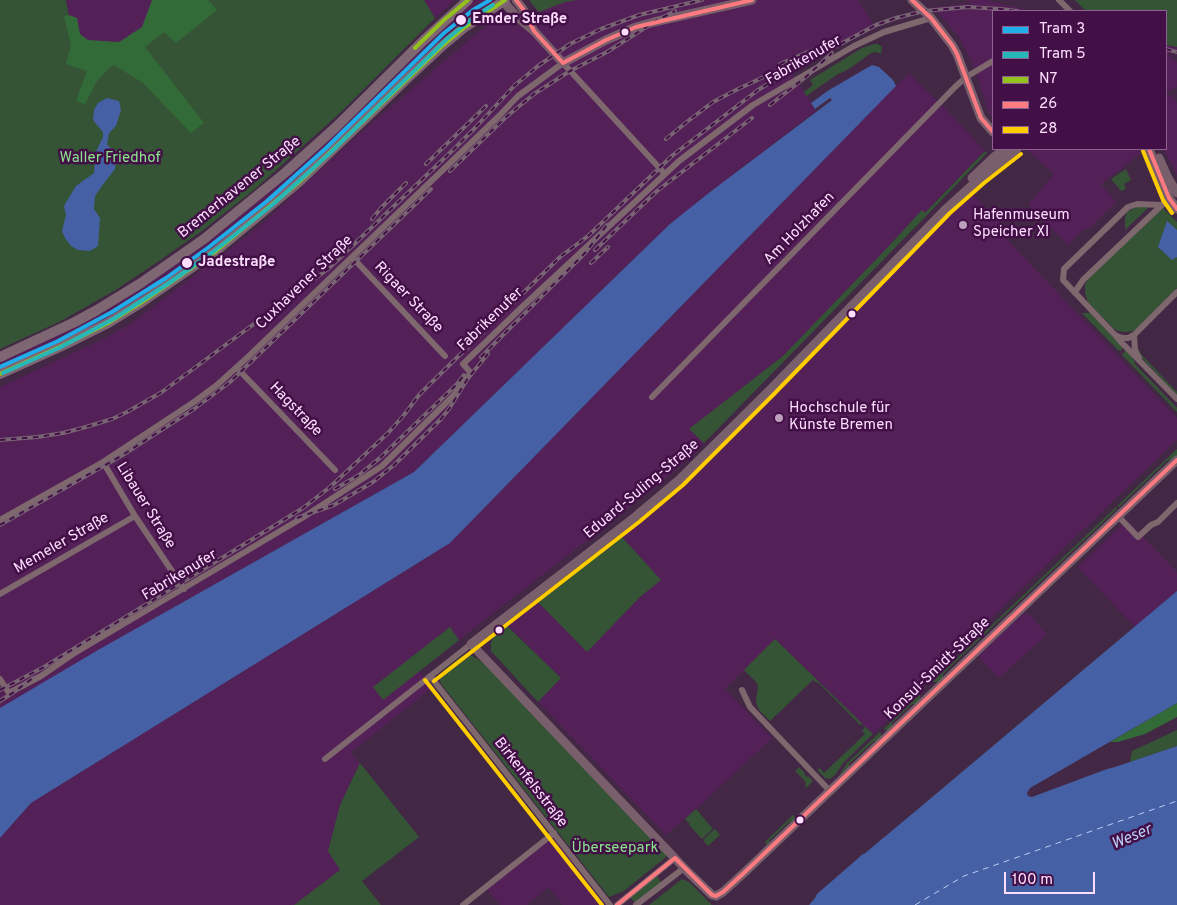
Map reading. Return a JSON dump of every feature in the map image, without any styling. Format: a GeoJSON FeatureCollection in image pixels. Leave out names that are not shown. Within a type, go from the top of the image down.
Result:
{"type":"FeatureCollection","features":[{"type":"Feature","properties":{"kind":"main road","name":"Bremerhavener Straße"},"geometry":{"type":"LineString","coordinates":[[0,358],[97,310],[141,283],[204,239],[300,160],[468,0]]}},
{"type":"Feature","properties":{"kind":"main road","name":"Bremerhavener Straße"},"geometry":{"type":"LineString","coordinates":[[0,374],[64,345],[108,322],[142,302],[216,251],[299,182],[441,47],[465,27],[504,0]]}},
{"type":"Feature","properties":{"kind":"street"},"geometry":{"type":"LineString","coordinates":[[504,0],[516,16],[534,31],[665,174]]}},
{"type":"Feature","properties":{"kind":"street"},"geometry":{"type":"LineString","coordinates":[[516,0],[523,9],[534,31]]}},
{"type":"Feature","properties":{"kind":"street","name":"Cuxhavener Straße"},"geometry":{"type":"LineString","coordinates":[[0,520],[102,462],[217,385],[237,368],[518,96],[563,62],[636,27],[752,0]]}},
{"type":"Feature","properties":{"kind":"street"},"geometry":{"type":"LineString","coordinates":[[912,0],[931,18],[957,54],[981,118],[992,131]]}},
{"type":"Feature","properties":{"kind":"street"},"geometry":{"type":"LineString","coordinates":[[1059,0],[1069,10]]}},
{"type":"Feature","properties":{"kind":"street","name":"Fabrikenufer"},"geometry":{"type":"LineString","coordinates":[[0,679],[8,693],[41,676],[74,654],[302,518],[382,466],[452,397],[471,373],[463,364],[686,156],[754,105],[854,46],[884,32],[931,18]]}},
{"type":"Feature","properties":{"kind":"street","name":"Am Holzhafen"},"geometry":{"type":"LineString","coordinates":[[652,397],[966,77],[992,62]]}},
{"type":"Feature","properties":{"kind":"street","name":"Eduard-Suling-Straße"},"geometry":{"type":"LineString","coordinates":[[325,759],[635,517],[679,480],[770,390],[946,209],[1010,150]]}},
{"type":"Feature","properties":{"kind":"street"},"geometry":{"type":"LineString","coordinates":[[1150,150],[1177,209]]}},
{"type":"Feature","properties":{"kind":"street"},"geometry":{"type":"LineString","coordinates":[[1155,150],[1168,178],[1171,198]]}},
{"type":"Feature","properties":{"kind":"street"},"geometry":{"type":"LineString","coordinates":[[1171,198],[1128,207],[1064,268],[1063,280],[1177,400]]}},
{"type":"Feature","properties":{"kind":"street"},"geometry":{"type":"LineString","coordinates":[[1075,292],[1083,280],[1171,198]]}},
{"type":"Feature","properties":{"kind":"street","name":"Rigaer Straße"},"geometry":{"type":"LineString","coordinates":[[352,257],[446,356]]}},
{"type":"Feature","properties":{"kind":"street"},"geometry":{"type":"LineString","coordinates":[[1116,335],[1123,338],[1134,335],[1177,292]]}},
{"type":"Feature","properties":{"kind":"street"},"geometry":{"type":"LineString","coordinates":[[1134,335],[1135,350],[1141,362]]}},
{"type":"Feature","properties":{"kind":"street","name":"Hagstraße"},"geometry":{"type":"LineString","coordinates":[[237,368],[335,470]]}},
{"type":"Feature","properties":{"kind":"street","name":"Konsul-Smidt-Straße"},"geometry":{"type":"LineString","coordinates":[[684,868],[712,895],[716,896],[723,892],[1177,460]]}},
{"type":"Feature","properties":{"kind":"street","name":"Libauer Straße"},"geometry":{"type":"LineString","coordinates":[[102,462],[184,589]]}},
{"type":"Feature","properties":{"kind":"street"},"geometry":{"type":"LineString","coordinates":[[1118,516],[1138,537],[1177,504]]}},
{"type":"Feature","properties":{"kind":"street","name":"Memeler Straße"},"geometry":{"type":"LineString","coordinates":[[0,594],[136,516]]}},
{"type":"Feature","properties":{"kind":"street"},"geometry":{"type":"LineString","coordinates":[[471,644],[684,868],[636,905]]}},
{"type":"Feature","properties":{"kind":"street","name":"Birkenfelsstraße"},"geometry":{"type":"LineString","coordinates":[[430,676],[610,905]]}},
{"type":"Feature","properties":{"kind":"street"},"geometry":{"type":"LineString","coordinates":[[742,690],[750,707],[830,791]]}},
{"type":"Feature","properties":{"kind":"street"},"geometry":{"type":"LineString","coordinates":[[463,905],[554,833]]}},
{"type":"Feature","properties":{"kind":"street"},"geometry":{"type":"LineString","coordinates":[[616,905],[675,858]]}},
{"type":"Feature","properties":{"kind":"shaded area"},"geometry":{"type":"Polygon","coordinates":[[[66,0],[168,0],[148,29],[114,49],[74,45],[66,0]]]}},
{"type":"Feature","properties":{"kind":"shaded area"},"geometry":{"type":"Polygon","coordinates":[[[424,0],[455,0],[435,18],[424,0]]]}},
{"type":"Feature","properties":{"kind":"shaded area"},"geometry":{"type":"Polygon","coordinates":[[[474,0],[494,0],[494,2],[323,157],[205,255],[106,320],[0,371],[0,361],[178,262],[474,0]]]}},
{"type":"Feature","properties":{"kind":"shaded area"},"geometry":{"type":"Polygon","coordinates":[[[530,0],[858,0],[876,28],[792,73],[816,111],[670,224],[414,472],[98,650],[0,708],[0,387],[128,326],[262,224],[352,140],[497,16],[507,18],[517,26],[539,13],[530,0]]]}},
{"type":"Feature","properties":{"kind":"shaded area"},"geometry":{"type":"Polygon","coordinates":[[[965,0],[986,0],[1026,10],[992,10],[992,117],[989,114],[974,66],[959,37],[933,7],[973,3],[965,0]]]}},
{"type":"Feature","properties":{"kind":"shaded area"},"geometry":{"type":"Polygon","coordinates":[[[1167,45],[1177,47],[1177,55],[1168,54],[1177,63],[1177,87],[1167,92],[1167,45]]]}},
{"type":"Feature","properties":{"kind":"shaded area"},"geometry":{"type":"Polygon","coordinates":[[[909,74],[947,110],[985,151],[924,213],[921,211],[783,356],[690,429],[704,443],[694,454],[650,491],[459,640],[450,627],[410,659],[432,688],[350,753],[360,763],[340,805],[340,870],[294,905],[0,905],[0,838],[31,803],[450,543],[909,74]]]}},
{"type":"Feature","properties":{"kind":"shaded area"},"geometry":{"type":"Polygon","coordinates":[[[1173,94],[1177,104],[1177,176],[1164,150],[1167,150],[1167,97],[1173,94]]]}},
{"type":"Feature","properties":{"kind":"shaded area"},"geometry":{"type":"Polygon","coordinates":[[[1027,150],[1138,150],[1140,154],[1101,184],[1116,202],[1088,230],[1085,228],[1068,245],[1028,205],[1054,174],[1027,150]]]}},
{"type":"Feature","properties":{"kind":"shaded area"},"geometry":{"type":"Polygon","coordinates":[[[972,193],[999,222],[999,231],[1177,418],[1177,440],[920,686],[921,688],[873,734],[775,639],[725,689],[772,738],[666,835],[538,702],[561,678],[507,625],[537,601],[587,651],[640,597],[661,580],[621,536],[693,476],[972,193]]]}},
{"type":"Feature","properties":{"kind":"shaded area"},"geometry":{"type":"Polygon","coordinates":[[[1127,520],[1177,572],[1177,591],[1135,627],[1078,567],[1127,520]]]}},
{"type":"Feature","properties":{"kind":"shaded area"},"geometry":{"type":"Polygon","coordinates":[[[1023,613],[1029,614],[1047,634],[999,678],[980,659],[979,654],[1023,613]]]}},
{"type":"Feature","properties":{"kind":"shaded area"},"geometry":{"type":"Polygon","coordinates":[[[553,837],[605,905],[563,905],[549,887],[527,905],[500,905],[487,889],[553,837]]]}},
{"type":"Feature","properties":{"kind":"green space","name":"Waller Friedhof"},"geometry":{"type":"Polygon","coordinates":[[[0,0],[66,0],[74,45],[114,49],[148,29],[168,0],[424,0],[435,18],[340,113],[255,189],[203,230],[114,291],[59,322],[0,349],[0,0]]]}},
{"type":"Feature","properties":{"kind":"green space"},"geometry":{"type":"Polygon","coordinates":[[[152,0],[208,0],[217,10],[176,43],[164,32],[145,47],[204,123],[191,133],[143,83],[114,65],[97,81],[85,104],[76,101],[87,71],[66,64],[71,45],[64,16],[69,15],[77,18],[80,34],[88,40],[119,42],[142,27],[152,0]]]}},
{"type":"Feature","properties":{"kind":"green space"},"geometry":{"type":"Polygon","coordinates":[[[530,0],[577,0],[565,2],[539,12],[530,0]]]}},
{"type":"Feature","properties":{"kind":"green space"},"geometry":{"type":"Polygon","coordinates":[[[1075,0],[1177,0],[1177,47],[1167,45],[1167,10],[1085,10],[1075,0]]]}},
{"type":"Feature","properties":{"kind":"green space"},"geometry":{"type":"Polygon","coordinates":[[[874,44],[882,47],[881,54],[871,53],[806,96],[804,92],[813,85],[810,80],[862,48],[874,44]]]}},
{"type":"Feature","properties":{"kind":"green space"},"geometry":{"type":"Polygon","coordinates":[[[985,151],[987,153],[704,443],[689,429],[783,356],[922,210],[925,213],[985,151]]]}},
{"type":"Feature","properties":{"kind":"green space"},"geometry":{"type":"Polygon","coordinates":[[[1126,169],[1131,180],[1124,184],[1126,189],[1121,191],[1111,179],[1126,169]]]}},
{"type":"Feature","properties":{"kind":"green space"},"geometry":{"type":"Polygon","coordinates":[[[1136,207],[1149,207],[1125,230],[1127,212],[1136,207]]]}},
{"type":"Feature","properties":{"kind":"green space"},"geometry":{"type":"Polygon","coordinates":[[[1163,208],[1177,222],[1177,288],[1134,331],[1118,331],[1088,302],[1085,285],[1089,278],[1163,208]]]}},
{"type":"Feature","properties":{"kind":"green space"},"geometry":{"type":"Polygon","coordinates":[[[1082,313],[1090,313],[1123,348],[1120,351],[1118,350],[1082,313]]]}},
{"type":"Feature","properties":{"kind":"green space"},"geometry":{"type":"Polygon","coordinates":[[[1137,346],[1141,354],[1177,392],[1177,395],[1141,357],[1137,346]]]}},
{"type":"Feature","properties":{"kind":"green space"},"geometry":{"type":"Polygon","coordinates":[[[1126,350],[1135,364],[1177,408],[1177,412],[1122,355],[1126,350]]]}},
{"type":"Feature","properties":{"kind":"green space"},"geometry":{"type":"Polygon","coordinates":[[[1177,449],[1177,456],[1173,460],[1168,460],[1119,507],[1117,506],[1177,449]]]}},
{"type":"Feature","properties":{"kind":"green space"},"geometry":{"type":"Polygon","coordinates":[[[1116,507],[1117,509],[943,674],[943,678],[939,682],[932,682],[1116,507]]]}},
{"type":"Feature","properties":{"kind":"green space"},"geometry":{"type":"Polygon","coordinates":[[[621,536],[661,580],[640,597],[587,652],[537,601],[621,536]]]}},
{"type":"Feature","properties":{"kind":"green space"},"geometry":{"type":"Polygon","coordinates":[[[506,625],[561,678],[538,702],[491,651],[494,635],[506,625]]]}},
{"type":"Feature","properties":{"kind":"green space"},"geometry":{"type":"Polygon","coordinates":[[[450,627],[459,640],[383,700],[373,687],[450,627]]]}},
{"type":"Feature","properties":{"kind":"green space"},"geometry":{"type":"Polygon","coordinates":[[[775,639],[873,734],[844,762],[830,779],[825,778],[817,770],[820,768],[824,773],[865,734],[862,731],[865,727],[862,724],[860,725],[818,682],[813,680],[770,721],[759,710],[756,703],[757,683],[744,670],[775,639]]]}},
{"type":"Feature","properties":{"kind":"green space","name":"Überseepark"},"geometry":{"type":"Polygon","coordinates":[[[464,655],[470,655],[478,659],[491,670],[666,854],[666,857],[624,891],[609,897],[442,685],[440,677],[444,670],[464,655]]]}},
{"type":"Feature","properties":{"kind":"green space"},"geometry":{"type":"Polygon","coordinates":[[[920,694],[920,700],[916,704],[912,704],[892,723],[889,730],[884,729],[920,694]]]}},
{"type":"Feature","properties":{"kind":"green space"},"geometry":{"type":"Polygon","coordinates":[[[1177,703],[1177,717],[1145,734],[1118,742],[1110,742],[1177,703]]]}},
{"type":"Feature","properties":{"kind":"green space"},"geometry":{"type":"Polygon","coordinates":[[[1177,730],[1177,746],[1130,762],[1132,751],[1177,730]]]}},
{"type":"Feature","properties":{"kind":"green space"},"geometry":{"type":"Polygon","coordinates":[[[880,732],[881,737],[849,764],[849,768],[839,777],[847,763],[880,732]]]}},
{"type":"Feature","properties":{"kind":"green space"},"geometry":{"type":"Polygon","coordinates":[[[360,763],[419,837],[362,881],[381,905],[294,905],[340,870],[328,851],[340,805],[360,763]]]}},
{"type":"Feature","properties":{"kind":"green space"},"geometry":{"type":"Polygon","coordinates":[[[799,767],[813,781],[806,788],[804,780],[795,771],[799,767]]]}},
{"type":"Feature","properties":{"kind":"green space"},"geometry":{"type":"Polygon","coordinates":[[[696,809],[713,829],[702,839],[685,819],[696,809]]]}},
{"type":"Feature","properties":{"kind":"green space"},"geometry":{"type":"Polygon","coordinates":[[[793,815],[796,818],[769,841],[768,846],[765,842],[793,815]]]}},
{"type":"Feature","properties":{"kind":"green space"},"geometry":{"type":"Polygon","coordinates":[[[715,829],[720,835],[708,846],[703,840],[715,829]]]}},
{"type":"Feature","properties":{"kind":"green space"},"geometry":{"type":"Polygon","coordinates":[[[657,876],[661,882],[635,903],[630,897],[657,876]]]}},
{"type":"Feature","properties":{"kind":"green space","name":"Überseepark"},"geometry":{"type":"Polygon","coordinates":[[[682,879],[689,882],[712,905],[649,905],[682,879]]]}},
{"type":"Feature","properties":{"kind":"water"},"geometry":{"type":"Polygon","coordinates":[[[872,65],[879,67],[893,80],[896,86],[450,543],[31,803],[0,838],[0,708],[98,650],[414,472],[670,224],[832,100],[830,98],[815,109],[811,103],[829,90],[872,65]]]}},
{"type":"Feature","properties":{"kind":"water"},"geometry":{"type":"Polygon","coordinates":[[[107,98],[119,101],[121,110],[116,126],[109,133],[107,144],[117,156],[115,169],[95,196],[94,209],[100,218],[98,246],[90,251],[78,250],[71,246],[62,231],[66,215],[64,206],[76,186],[94,173],[96,152],[103,137],[103,132],[93,120],[94,110],[98,103],[107,98]]]}},
{"type":"Feature","properties":{"kind":"water"},"geometry":{"type":"Polygon","coordinates":[[[1167,221],[1177,230],[1177,257],[1172,260],[1158,247],[1167,221]]]}},
{"type":"Feature","properties":{"kind":"water","name":"Weser"},"geometry":{"type":"Polygon","coordinates":[[[1177,591],[1177,703],[1030,788],[1027,793],[1028,796],[1032,797],[1107,769],[1177,746],[1177,905],[809,905],[817,894],[863,854],[1177,591]]]}},
{"type":"Feature","properties":{"kind":"ferry route"},"geometry":{"type":"LineString","coordinates":[[915,905],[964,876],[1177,801]]}},
{"type":"Feature","properties":{"kind":"railway"},"geometry":{"type":"LineString","coordinates":[[0,440],[37,437],[86,427],[112,419],[162,392],[328,269],[455,148],[515,85],[538,66],[570,44],[601,29],[639,15],[702,0]]}},
{"type":"Feature","properties":{"kind":"railway"},"geometry":{"type":"LineString","coordinates":[[0,690],[44,667],[191,577],[303,508],[330,487],[388,433],[419,395],[560,257],[588,236],[673,155],[758,90],[876,25],[896,18],[924,11],[968,7],[1009,10]]}},
{"type":"Feature","properties":{"kind":"railway"},"geometry":{"type":"LineString","coordinates":[[450,171],[506,117],[534,94],[570,71],[607,52],[675,11]]}},
{"type":"Feature","properties":{"kind":"railway"},"geometry":{"type":"LineString","coordinates":[[780,64],[833,41]]}},
{"type":"Feature","properties":{"kind":"railway"},"geometry":{"type":"LineString","coordinates":[[1167,49],[1177,52]]}},
{"type":"Feature","properties":{"kind":"railway"},"geometry":{"type":"LineString","coordinates":[[770,105],[807,76],[832,53]]}},
{"type":"Feature","properties":{"kind":"railway"},"geometry":{"type":"LineString","coordinates":[[666,139],[713,102],[789,65]]}},
{"type":"Feature","properties":{"kind":"railway"},"geometry":{"type":"LineString","coordinates":[[426,164],[486,106]]}},
{"type":"Feature","properties":{"kind":"railway"},"geometry":{"type":"LineString","coordinates":[[595,250],[657,191],[752,118]]}},
{"type":"Feature","properties":{"kind":"railway"},"geometry":{"type":"LineString","coordinates":[[372,219],[406,183]]}},
{"type":"Feature","properties":{"kind":"railway"},"geometry":{"type":"LineString","coordinates":[[0,525],[121,456],[194,409],[230,382],[431,189]]}},
{"type":"Feature","properties":{"kind":"railway"},"geometry":{"type":"LineString","coordinates":[[481,357],[585,253],[607,225]]}},
{"type":"Feature","properties":{"kind":"railway"},"geometry":{"type":"LineString","coordinates":[[591,263],[608,247]]}},
{"type":"Feature","properties":{"kind":"railway"},"geometry":{"type":"LineString","coordinates":[[297,518],[334,505],[373,482],[394,465],[441,419],[468,378],[488,354]]}},
{"type":"Feature","properties":{"kind":"railway"},"geometry":{"type":"LineString","coordinates":[[335,489],[359,475],[381,457],[464,375]]}},
{"type":"Feature","properties":{"kind":"railway"},"geometry":{"type":"LineString","coordinates":[[0,701],[33,678]]}},
{"type":"Feature","properties":{"kind":"tram line","name":"3"},"geometry":{"type":"LineString","coordinates":[[0,367],[58,341],[112,312],[166,278],[209,247],[267,201],[325,149],[444,33],[473,10],[490,0]]}},
{"type":"Feature","properties":{"kind":"tram line","name":"5"},"geometry":{"type":"LineString","coordinates":[[3,373],[61,347],[115,318],[213,252],[271,206],[329,154],[448,38],[493,5]]}},
{"type":"Feature","properties":{"kind":"transit line","name":"N7"},"geometry":{"type":"LineString","coordinates":[[415,48],[468,0]]}},
{"type":"Feature","properties":{"kind":"transit line","name":"N7"},"geometry":{"type":"LineString","coordinates":[[0,374],[108,323],[216,251],[299,182],[441,47],[465,27],[505,0]]}},
{"type":"Feature","properties":{"kind":"transit line","name":"26"},"geometry":{"type":"LineString","coordinates":[[516,0],[523,9],[534,31],[563,63]]}},
{"type":"Feature","properties":{"kind":"transit line","name":"26"},"geometry":{"type":"LineString","coordinates":[[563,63],[606,40],[636,27],[752,0]]}},
{"type":"Feature","properties":{"kind":"transit line","name":"26"},"geometry":{"type":"LineString","coordinates":[[912,0],[931,18],[952,45],[981,118],[992,131]]}},
{"type":"Feature","properties":{"kind":"transit line","name":"26"},"geometry":{"type":"LineString","coordinates":[[1149,150],[1169,198],[1177,209]]}},
{"type":"Feature","properties":{"kind":"transit line","name":"28"},"geometry":{"type":"LineString","coordinates":[[1143,151],[1163,200],[1172,213]]}},
{"type":"Feature","properties":{"kind":"transit line","name":"28"},"geometry":{"type":"LineString","coordinates":[[434,681],[639,522],[683,485],[950,213],[1021,154]]}},
{"type":"Feature","properties":{"kind":"transit line","name":"26"},"geometry":{"type":"LineString","coordinates":[[716,896],[746,871],[1177,460]]}},
{"type":"Feature","properties":{"kind":"transit line","name":"28"},"geometry":{"type":"LineString","coordinates":[[425,680],[602,905]]}},
{"type":"Feature","properties":{"kind":"transit line","name":"26"},"geometry":{"type":"LineString","coordinates":[[617,905],[675,858],[712,895],[716,896]]}},
{"type":"Feature","properties":{"kind":"place","name":"Emder Straße"},"geometry":{"type":"Point","coordinates":[461,20]}},
{"type":"Feature","properties":{"kind":"place","name":"Hafenmuseum Speicher XI"},"geometry":{"type":"Point","coordinates":[963,225]}},
{"type":"Feature","properties":{"kind":"place","name":"Jadestraße"},"geometry":{"type":"Point","coordinates":[187,263]}},
{"type":"Feature","properties":{"kind":"place","name":"Hochschule für Künste Bremen"},"geometry":{"type":"Point","coordinates":[779,418]}}]}
